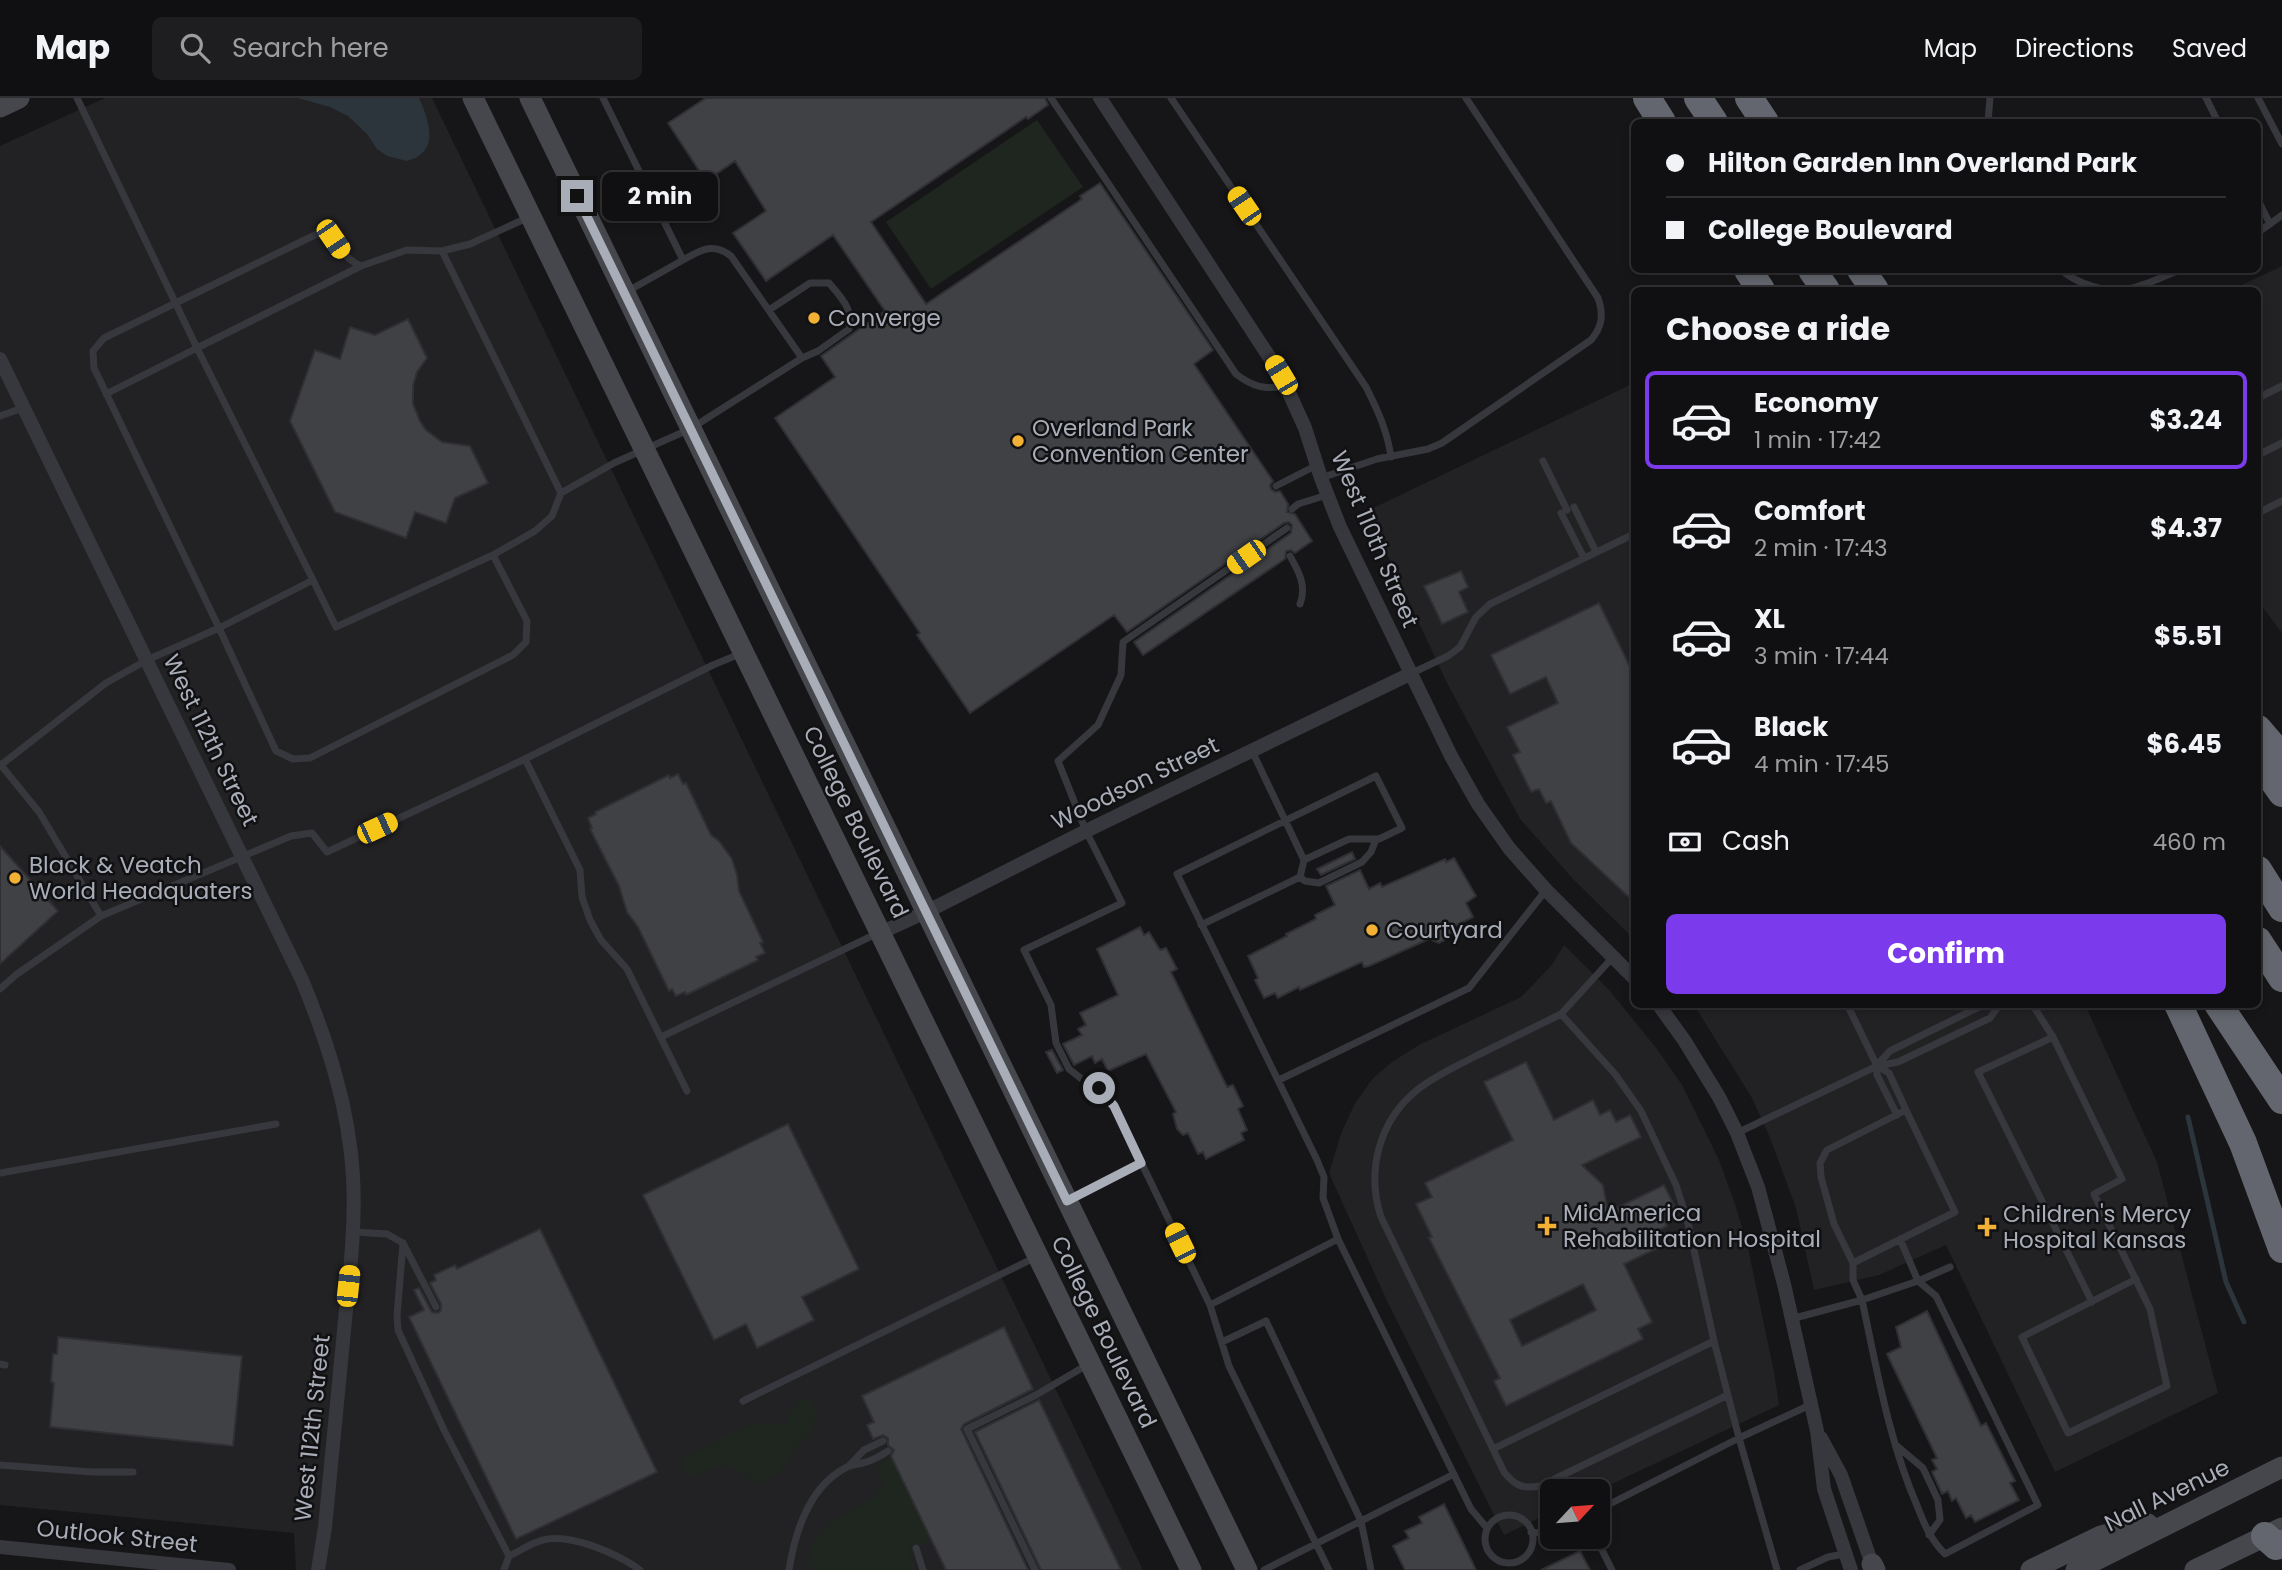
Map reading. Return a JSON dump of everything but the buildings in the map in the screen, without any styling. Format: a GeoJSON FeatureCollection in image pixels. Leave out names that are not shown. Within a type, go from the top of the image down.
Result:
{"type":"FeatureCollection","features":[{"type":"Feature","properties":{"kind":"highway"},"geometry":{"type":"LineString","coordinates":[[1647,98],[1660,119]]}},
{"type":"Feature","properties":{"kind":"highway"},"geometry":{"type":"LineString","coordinates":[[1698,98],[1712,119]]}},
{"type":"Feature","properties":{"kind":"highway"},"geometry":{"type":"LineString","coordinates":[[1749,98],[1763,119]]}},
{"type":"Feature","properties":{"kind":"highway"},"geometry":{"type":"LineString","coordinates":[[2261,732],[2282,757]]}},
{"type":"Feature","properties":{"kind":"highway"},"geometry":{"type":"LineString","coordinates":[[2261,763],[2282,793]]}},
{"type":"Feature","properties":{"kind":"highway"},"geometry":{"type":"LineString","coordinates":[[2261,875],[2282,908]]}},
{"type":"Feature","properties":{"kind":"highway"},"geometry":{"type":"LineString","coordinates":[[2261,946],[2282,978]]}},
{"type":"Feature","properties":{"kind":"highway"},"geometry":{"type":"LineString","coordinates":[[2180,1008],[2243,1143],[2282,1249]]}},
{"type":"Feature","properties":{"kind":"highway"},"geometry":{"type":"LineString","coordinates":[[2221,1008],[2282,1100]]}},
{"type":"Feature","properties":{"kind":"main road"},"geometry":{"type":"LineString","coordinates":[[0,107],[19,98]]}},
{"type":"Feature","properties":{"kind":"main road","name":"College Boulevard"},"geometry":{"type":"LineString","coordinates":[[473,98],[1191,1570]]}},
{"type":"Feature","properties":{"kind":"main road","name":"College Boulevard"},"geometry":{"type":"LineString","coordinates":[[530,98],[1247,1570]]}},
{"type":"Feature","properties":{"kind":"main road","name":"Nall Avenue"},"geometry":{"type":"LineString","coordinates":[[2076,1570],[2282,1467]]}},
{"type":"Feature","properties":{"kind":"main road"},"geometry":{"type":"LineString","coordinates":[[2031,1570],[2101,1536],[2194,1511]]}},
{"type":"Feature","properties":{"kind":"main road"},"geometry":{"type":"LineString","coordinates":[[2195,1570],[2276,1536]]}},
{"type":"Feature","properties":{"kind":"street","name":"West 110th Street"},"geometry":{"type":"LineString","coordinates":[[1100,98],[1253,330],[1286,386],[1305,428],[1340,527],[1410,674],[1478,804],[1509,848],[1546,890],[1631,975]]}},
{"type":"Feature","properties":{"kind":"street","name":"West 112th Street"},"geometry":{"type":"LineString","coordinates":[[0,359],[302,980],[321,1026],[335,1071],[353,1174],[354,1233],[325,1528],[318,1570]]}},
{"type":"Feature","properties":{"kind":"street","name":"Woodson Street"},"geometry":{"type":"LineString","coordinates":[[880,933],[1410,674]]}},
{"type":"Feature","properties":{"kind":"street"},"geometry":{"type":"LineString","coordinates":[[1661,1008],[1702,1067],[1737,1133],[1758,1187],[1817,1431],[1824,1489],[1851,1570]]}},
{"type":"Feature","properties":{"kind":"street"},"geometry":{"type":"LineString","coordinates":[[1817,1431],[1841,1475],[1873,1568]]}},
{"type":"Feature","properties":{"kind":"street","name":"Outlook Street"},"geometry":{"type":"LineString","coordinates":[[0,1547],[184,1568],[229,1570]]}},
{"type":"Feature","properties":{"kind":"lane"},"geometry":{"type":"LineString","coordinates":[[77,98],[197,348],[336,627],[493,555],[535,531],[552,516],[561,493],[614,463],[690,429],[802,358],[818,351],[849,329],[852,320],[842,299],[829,283],[810,283],[769,310]]}},
{"type":"Feature","properties":{"kind":"lane"},"geometry":{"type":"LineString","coordinates":[[603,98],[683,260]]}},
{"type":"Feature","properties":{"kind":"lane"},"geometry":{"type":"LineString","coordinates":[[1051,98],[1237,374],[1250,385],[1286,386]]}},
{"type":"Feature","properties":{"kind":"lane"},"geometry":{"type":"LineString","coordinates":[[1171,98],[1366,387],[1382,418],[1391,457]]}},
{"type":"Feature","properties":{"kind":"lane"},"geometry":{"type":"LineString","coordinates":[[1276,486],[1319,471],[1428,449],[1442,443],[1591,340],[1599,331],[1602,308],[1598,298],[1466,98]]}},
{"type":"Feature","properties":{"kind":"lane"},"geometry":{"type":"LineString","coordinates":[[1988,119],[1990,98]]}},
{"type":"Feature","properties":{"kind":"lane"},"geometry":{"type":"LineString","coordinates":[[2206,98],[2216,119]]}},
{"type":"Feature","properties":{"kind":"lane"},"geometry":{"type":"LineString","coordinates":[[2258,98],[2282,144]]}},
{"type":"Feature","properties":{"kind":"lane"},"geometry":{"type":"LineString","coordinates":[[2261,206],[2270,224]]}},
{"type":"Feature","properties":{"kind":"lane"},"geometry":{"type":"LineString","coordinates":[[2261,230],[2282,215]]}},
{"type":"Feature","properties":{"kind":"lane"},"geometry":{"type":"LineString","coordinates":[[106,394],[361,266],[407,250],[442,251],[470,244],[531,216]]}},
{"type":"Feature","properties":{"kind":"lane"},"geometry":{"type":"LineString","coordinates":[[361,266],[348,261],[333,239],[321,232],[104,338],[93,351],[94,368],[276,751],[293,759],[310,758],[513,655],[526,642],[527,621],[493,555]]}},
{"type":"Feature","properties":{"kind":"lane"},"geometry":{"type":"LineString","coordinates":[[625,293],[702,249],[712,246],[723,249],[736,261],[802,358]]}},
{"type":"Feature","properties":{"kind":"lane"},"geometry":{"type":"LineString","coordinates":[[442,251],[561,493]]}},
{"type":"Feature","properties":{"kind":"lane"},"geometry":{"type":"LineString","coordinates":[[2064,273],[2093,287]]}},
{"type":"Feature","properties":{"kind":"lane"},"geometry":{"type":"LineString","coordinates":[[2133,287],[2172,273]]}},
{"type":"Feature","properties":{"kind":"lane"},"geometry":{"type":"LineString","coordinates":[[2261,396],[2282,386]]}},
{"type":"Feature","properties":{"kind":"lane"},"geometry":{"type":"LineString","coordinates":[[0,416],[24,408]]}},
{"type":"Feature","properties":{"kind":"lane"},"geometry":{"type":"LineString","coordinates":[[2261,454],[2282,443]]}},
{"type":"Feature","properties":{"kind":"lane"},"geometry":{"type":"LineString","coordinates":[[1543,461],[1567,510],[1584,558]]}},
{"type":"Feature","properties":{"kind":"lane"},"geometry":{"type":"LineString","coordinates":[[1292,509],[1327,495]]}},
{"type":"Feature","properties":{"kind":"lane"},"geometry":{"type":"LineString","coordinates":[[2261,512],[2282,501]]}},
{"type":"Feature","properties":{"kind":"lane"},"geometry":{"type":"LineString","coordinates":[[1567,510],[1596,552]]}},
{"type":"Feature","properties":{"kind":"lane"},"geometry":{"type":"LineString","coordinates":[[1287,528],[1123,642],[1121,675],[1098,725],[1058,761],[1086,831],[1122,903],[1024,950],[1051,1006],[1056,1043],[1069,1069],[1099,1088],[1114,1106],[1210,1305],[1230,1366],[1329,1570]]}},
{"type":"Feature","properties":{"kind":"lane"},"geometry":{"type":"LineString","coordinates":[[1410,674],[1448,656],[1460,647],[1476,617],[1490,604],[1631,535]]}},
{"type":"Feature","properties":{"kind":"lane"},"geometry":{"type":"LineString","coordinates":[[1290,556],[1302,580],[1304,591],[1300,604]]}},
{"type":"Feature","properties":{"kind":"lane"},"geometry":{"type":"LineString","coordinates":[[101,916],[39,812],[1,765],[106,683],[147,660],[219,628],[313,580]]}},
{"type":"Feature","properties":{"kind":"lane"},"geometry":{"type":"LineString","coordinates":[[0,989],[17,974],[101,916],[291,836],[312,834],[327,852],[713,665],[743,653]]}},
{"type":"Feature","properties":{"kind":"lane"},"geometry":{"type":"LineString","coordinates":[[1252,751],[1304,860],[1300,877]]}},
{"type":"Feature","properties":{"kind":"lane"},"geometry":{"type":"LineString","coordinates":[[525,758],[580,870],[582,897],[590,920],[601,940],[626,969],[687,1091]]}},
{"type":"Feature","properties":{"kind":"lane"},"geometry":{"type":"LineString","coordinates":[[1304,860],[1349,839],[1376,839],[1402,828],[1377,776],[1177,874],[1324,1177],[1323,1198],[1338,1239],[1471,1510],[1488,1528]]}},
{"type":"Feature","properties":{"kind":"lane"},"geometry":{"type":"LineString","coordinates":[[1300,877],[1312,884],[1319,883],[1362,862],[1371,852],[1376,839]]}},
{"type":"Feature","properties":{"kind":"lane"},"geometry":{"type":"LineString","coordinates":[[1201,925],[1300,877]]}},
{"type":"Feature","properties":{"kind":"lane"},"geometry":{"type":"LineString","coordinates":[[1279,1080],[1469,988],[1546,890]]}},
{"type":"Feature","properties":{"kind":"lane"},"geometry":{"type":"LineString","coordinates":[[661,1037],[880,933]]}},
{"type":"Feature","properties":{"kind":"lane"},"geometry":{"type":"LineString","coordinates":[[1614,956],[1561,1014],[1446,1071],[1416,1091],[1395,1116],[1383,1136],[1375,1162],[1373,1185],[1381,1217],[1504,1472],[1513,1483],[1524,1489],[1540,1486],[1728,1395]]}},
{"type":"Feature","properties":{"kind":"lane"},"geometry":{"type":"LineString","coordinates":[[1849,1008],[1897,1115]]}},
{"type":"Feature","properties":{"kind":"lane"},"geometry":{"type":"LineString","coordinates":[[1877,1066],[1890,1051],[1977,1008]]}},
{"type":"Feature","properties":{"kind":"lane"},"geometry":{"type":"LineString","coordinates":[[1737,1133],[1877,1066],[1898,1062],[1990,1018],[1996,1008]]}},
{"type":"Feature","properties":{"kind":"lane"},"geometry":{"type":"LineString","coordinates":[[2035,1008],[2053,1037],[2122,1179],[2094,1194],[2136,1279],[2150,1309],[2167,1386],[2068,1433],[2022,1337],[2136,1279]]}},
{"type":"Feature","properties":{"kind":"lane"},"geometry":{"type":"LineString","coordinates":[[1561,1014],[1615,1074],[1641,1111],[1671,1174],[1688,1223],[1714,1341],[1777,1570]]}},
{"type":"Feature","properties":{"kind":"lane"},"geometry":{"type":"LineString","coordinates":[[2053,1037],[1978,1072],[2092,1302]]}},
{"type":"Feature","properties":{"kind":"lane"},"geometry":{"type":"LineString","coordinates":[[1853,1263],[1955,1212],[1889,1073],[1877,1066]]}},
{"type":"Feature","properties":{"kind":"lane"},"geometry":{"type":"LineString","coordinates":[[1900,1239],[1918,1281],[1936,1296],[2038,1505],[1945,1553],[1932,1541],[1903,1475],[1862,1300],[1853,1280],[1853,1263],[1834,1224],[1821,1177],[1820,1163],[1827,1150],[1906,1111]]}},
{"type":"Feature","properties":{"kind":"lane"},"geometry":{"type":"LineString","coordinates":[[0,1173],[276,1124]]}},
{"type":"Feature","properties":{"kind":"lane"},"geometry":{"type":"LineString","coordinates":[[1067,1201],[1141,1163]]}},
{"type":"Feature","properties":{"kind":"lane"},"geometry":{"type":"LineString","coordinates":[[354,1233],[387,1234],[403,1243],[436,1307]]}},
{"type":"Feature","properties":{"kind":"lane"},"geometry":{"type":"LineString","coordinates":[[1210,1305],[1338,1239]]}},
{"type":"Feature","properties":{"kind":"lane"},"geometry":{"type":"LineString","coordinates":[[403,1243],[398,1330],[444,1430],[509,1556]]}},
{"type":"Feature","properties":{"kind":"lane"},"geometry":{"type":"LineString","coordinates":[[743,1401],[1038,1256]]}},
{"type":"Feature","properties":{"kind":"lane"},"geometry":{"type":"LineString","coordinates":[[1791,1320],[1862,1300],[1950,1267]]}},
{"type":"Feature","properties":{"kind":"lane"},"geometry":{"type":"LineString","coordinates":[[1222,1342],[1266,1321],[1361,1521],[1371,1570]]}},
{"type":"Feature","properties":{"kind":"lane"},"geometry":{"type":"LineString","coordinates":[[1493,1449],[1714,1341]]}},
{"type":"Feature","properties":{"kind":"lane"},"geometry":{"type":"LineString","coordinates":[[1035,1570],[967,1429],[1041,1392],[1091,1363]]}},
{"type":"Feature","properties":{"kind":"lane"},"geometry":{"type":"LineString","coordinates":[[1610,1504],[1810,1405]]}},
{"type":"Feature","properties":{"kind":"lane"},"geometry":{"type":"LineString","coordinates":[[789,1570],[801,1522],[809,1506],[835,1476],[864,1450],[883,1441]]}},
{"type":"Feature","properties":{"kind":"lane"},"geometry":{"type":"LineString","coordinates":[[1895,1445],[1923,1468],[1938,1500],[1940,1520],[1929,1535]]}},
{"type":"Feature","properties":{"kind":"lane"},"geometry":{"type":"LineString","coordinates":[[849,1466],[867,1462],[888,1451]]}},
{"type":"Feature","properties":{"kind":"lane"},"geometry":{"type":"LineString","coordinates":[[0,1465],[92,1472],[133,1472]]}},
{"type":"Feature","properties":{"kind":"lane"},"geometry":{"type":"LineString","coordinates":[[1264,1570],[1454,1474]]}},
{"type":"Feature","properties":{"kind":"lane"},"geometry":{"type":"LineString","coordinates":[[1507,1515],[1525,1521],[1531,1532],[1532,1543],[1525,1556],[1518,1561],[1503,1562],[1496,1559],[1486,1546],[1485,1534],[1488,1528],[1496,1519],[1507,1515]]}},
{"type":"Feature","properties":{"kind":"lane"},"geometry":{"type":"LineString","coordinates":[[1531,1532],[1540,1533]]}},
{"type":"Feature","properties":{"kind":"lane"},"geometry":{"type":"LineString","coordinates":[[504,1570],[509,1556],[540,1541],[556,1538],[584,1542],[640,1570]]}},
{"type":"Feature","properties":{"kind":"lane"},"geometry":{"type":"LineString","coordinates":[[916,1548],[923,1570]]}},
{"type":"Feature","properties":{"kind":"lane"},"geometry":{"type":"LineString","coordinates":[[1602,1549],[1612,1570]]}},
{"type":"Feature","properties":{"kind":"lane"},"geometry":{"type":"LineString","coordinates":[[1800,1570],[1828,1557],[1844,1554]]}},
{"type":"Feature","properties":{"kind":"shaded area"},"geometry":{"type":"Polygon","coordinates":[[[105,98],[432,98],[1143,1570],[296,1570],[294,1533],[0,1505],[0,146],[105,98]]]}},
{"type":"Feature","properties":{"kind":"shaded area"},"geometry":{"type":"Polygon","coordinates":[[[298,98],[419,98],[429,126],[430,135],[425,151],[407,161],[387,156],[377,149],[367,134],[348,116],[330,107],[298,98]]]}},
{"type":"Feature","properties":{"kind":"shaded area"},"geometry":{"type":"Polygon","coordinates":[[[1037,120],[1083,187],[931,289],[886,222],[1037,120]]]}},
{"type":"Feature","properties":{"kind":"shaded area"},"geometry":{"type":"Polygon","coordinates":[[[2282,266],[2282,633],[2261,605],[2261,287],[2237,287],[2282,266]]]}},
{"type":"Feature","properties":{"kind":"shaded area"},"geometry":{"type":"Polygon","coordinates":[[[1631,384],[1631,936],[1574,880],[1520,819],[1446,681],[1367,511],[1631,384]]]}},
{"type":"Feature","properties":{"kind":"shaded area","name":"MidAmerica Rehabilitation Hospital"},"geometry":{"type":"Polygon","coordinates":[[[1564,945],[1610,991],[1682,1085],[1719,1160],[1735,1204],[1748,1248],[1779,1405],[1610,1485],[1610,1479],[1540,1479],[1540,1518],[1504,1535],[1388,1303],[1329,1173],[1341,1134],[1354,1105],[1373,1078],[1419,1045],[1521,997],[1551,966],[1564,945]]]}},
{"type":"Feature","properties":{"kind":"shaded area","name":"Children's Mercy Hospital Kansas"},"geometry":{"type":"Polygon","coordinates":[[[1696,1008],[2086,1008],[2157,1162],[2218,1393],[2055,1472],[1946,1245],[1879,1275],[1814,1290],[1796,1208],[1752,1098],[1696,1008]]]}},
{"type":"Feature","properties":{"kind":"shaded area"},"geometry":{"type":"Polygon","coordinates":[[[808,1398],[815,1411],[813,1428],[773,1477],[751,1483],[736,1470],[724,1466],[692,1476],[684,1471],[681,1464],[684,1456],[752,1425],[786,1424],[793,1408],[808,1398]]]}},
{"type":"Feature","properties":{"kind":"shaded area"},"geometry":{"type":"Polygon","coordinates":[[[891,1457],[931,1539],[908,1549],[916,1570],[808,1570],[816,1538],[835,1520],[882,1489],[883,1483],[876,1464],[891,1457]]]}},
{"type":"Feature","properties":{"kind":"waterway"},"geometry":{"type":"LineString","coordinates":[[2188,1117],[2226,1282],[2244,1322]]}},
{"type":"Feature","properties":{"kind":"place","name":"Converge"},"geometry":{"type":"Point","coordinates":[814,318]}},
{"type":"Feature","properties":{"kind":"place","name":"Overland Park Convention Center"},"geometry":{"type":"Point","coordinates":[1018,441]}},
{"type":"Feature","properties":{"kind":"place","name":"Black & Veatch World Headquaters"},"geometry":{"type":"Point","coordinates":[15,878]}},
{"type":"Feature","properties":{"kind":"place","name":"Courtyard"},"geometry":{"type":"Point","coordinates":[1372,930]}},
{"type":"Feature","properties":{"kind":"place","name":"MidAmerica Rehabilitation Hospital"},"geometry":{"type":"Point","coordinates":[1547,1226]}},
{"type":"Feature","properties":{"kind":"place","name":"Children's Mercy Hospital Kansas"},"geometry":{"type":"Point","coordinates":[1987,1227]}},
{"type":"Feature","properties":{"kind":"route"},"geometry":{"type":"LineString","coordinates":[[577,196],[1067,1201],[1141,1163],[1114,1106],[1099,1088]]}}]}
